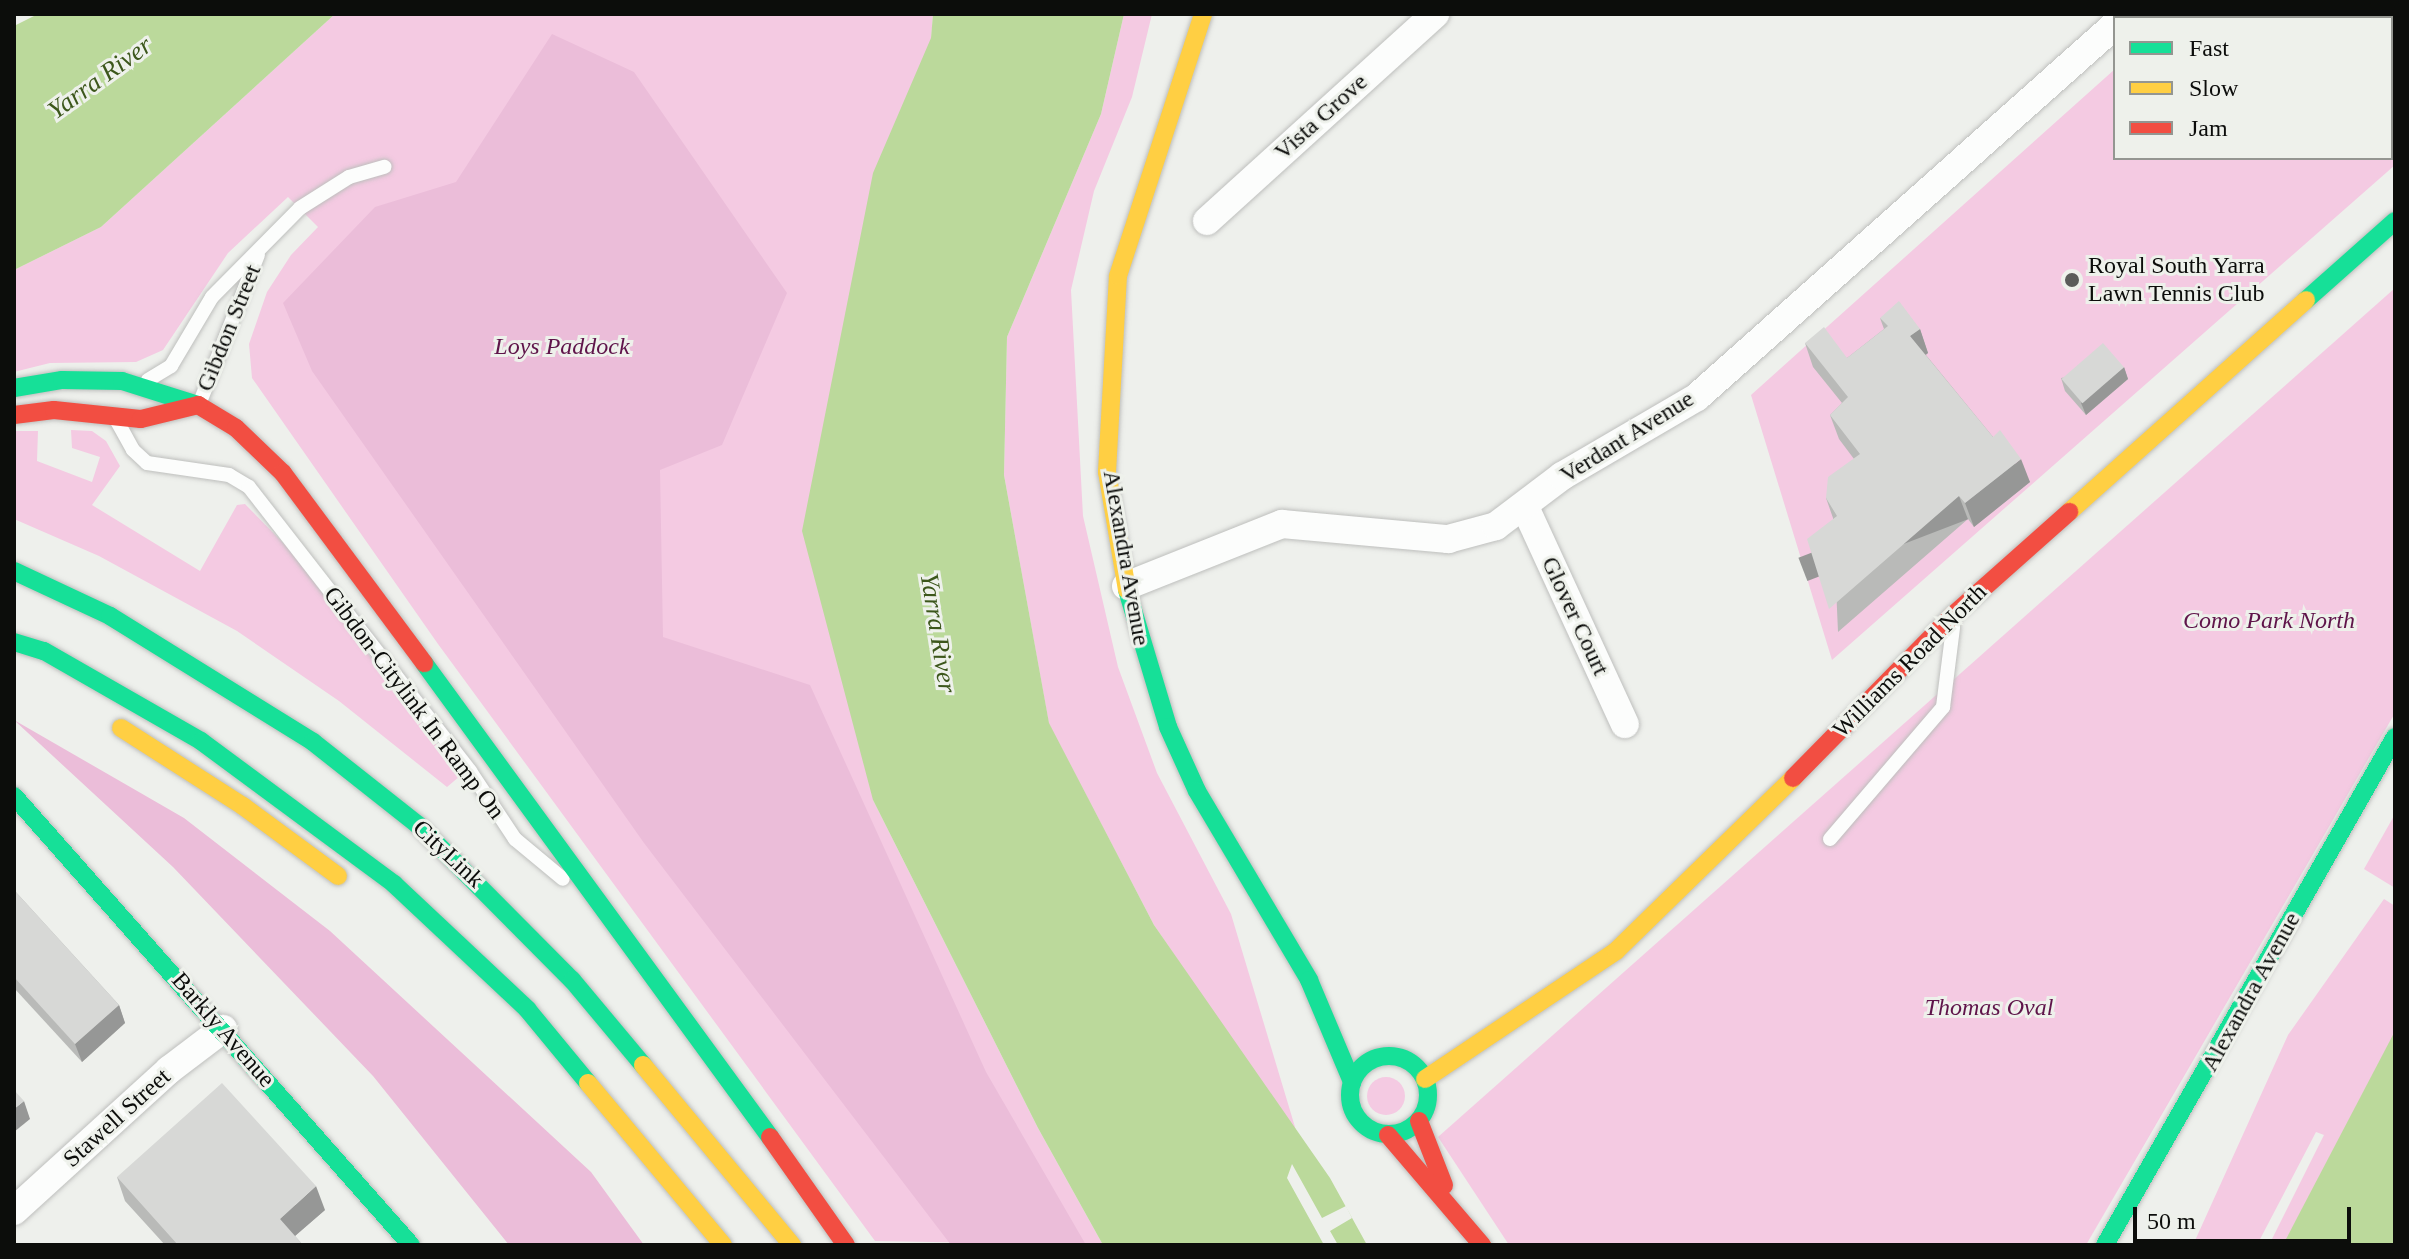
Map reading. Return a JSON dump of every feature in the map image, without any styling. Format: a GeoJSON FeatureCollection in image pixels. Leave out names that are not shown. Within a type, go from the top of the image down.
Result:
{"type":"FeatureCollection","features":[{"type":"Feature","properties":{"kind":"main road","name":"Alexandra Avenue"},"geometry":{"type":"LineString","coordinates":[[1203,14],[1118,276],[1107,472],[1126,586],[1147,668],[1197,791],[1309,980],[1352,1082]]}},
{"type":"Feature","properties":{"kind":"main road","name":"Williams Road North"},"geometry":{"type":"LineString","coordinates":[[1425,1079],[1616,951],[1663,910],[1952,616],[2392,225]]}},
{"type":"Feature","properties":{"kind":"main road","name":"Gibdon Street"},"geometry":{"type":"LineString","coordinates":[[14,388],[49,381],[92,379],[131,382],[198,405]]}},
{"type":"Feature","properties":{"kind":"main road"},"geometry":{"type":"LineString","coordinates":[[92,379],[115,417]]}},
{"type":"Feature","properties":{"kind":"main road"},"geometry":{"type":"LineString","coordinates":[[49,381],[54,410]]}},
{"type":"Feature","properties":{"kind":"main road","name":"Gibdon Street"},"geometry":{"type":"LineString","coordinates":[[14,415],[54,410],[149,418],[198,405]]}},
{"type":"Feature","properties":{"kind":"main road"},"geometry":{"type":"LineString","coordinates":[[198,405],[236,428],[283,473],[599,898],[846,1245]]}},
{"type":"Feature","properties":{"kind":"main road","name":"CityLink"},"geometry":{"type":"LineString","coordinates":[[14,571],[110,616],[236,690],[324,750],[418,825],[475,877],[582,991],[792,1245]]}},
{"type":"Feature","properties":{"kind":"main road"},"geometry":{"type":"LineString","coordinates":[[14,642],[56,658],[201,741],[394,884],[527,1009],[723,1245]]}},
{"type":"Feature","properties":{"kind":"main road"},"geometry":{"type":"LineString","coordinates":[[100,716],[243,806],[351,886]]}},
{"type":"Feature","properties":{"kind":"main road","name":"Alexandra Avenue"},"geometry":{"type":"LineString","coordinates":[[2105,1245],[2395,737]]}},
{"type":"Feature","properties":{"kind":"main road","name":"Barkly Avenue"},"geometry":{"type":"LineString","coordinates":[[14,798],[223,1029],[411,1245]]}},
{"type":"Feature","properties":{"kind":"main road","name":"Alexandra Avenue"},"geometry":{"type":"LineString","coordinates":[[1309,980],[1348,1023]]}},
{"type":"Feature","properties":{"kind":"main road"},"geometry":{"type":"LineString","coordinates":[[1388,1135],[1419,1121],[1428,1101],[1425,1079],[1408,1061],[1373,1051],[1352,1082],[1356,1117],[1388,1135],[1482,1245]]}},
{"type":"Feature","properties":{"kind":"main road"},"geometry":{"type":"LineString","coordinates":[[1419,1121],[1455,1214]]}},
{"type":"Feature","properties":{"kind":"street","name":"Vista Grove"},"geometry":{"type":"LineString","coordinates":[[1207,221],[1435,14]]}},
{"type":"Feature","properties":{"kind":"street","name":"Verdant Avenue"},"geometry":{"type":"LineString","coordinates":[[1126,586],[1282,524],[1448,539],[1470,537],[1525,507],[1562,476],[1697,397],[2113,27]]}},
{"type":"Feature","properties":{"kind":"street","name":"Glover Court"},"geometry":{"type":"LineString","coordinates":[[1525,507],[1625,724]]}},
{"type":"Feature","properties":{"kind":"street","name":"Stawell Street"},"geometry":{"type":"LineString","coordinates":[[14,1211],[169,1070],[223,1029]]}},
{"type":"Feature","properties":{"kind":"lane","name":"Gibdon Street"},"geometry":{"type":"LineString","coordinates":[[131,382],[155,378],[171,366],[212,297],[300,208],[340,182],[385,167]]}},
{"type":"Feature","properties":{"kind":"lane","name":"Gibdon Street"},"geometry":{"type":"LineString","coordinates":[[198,405],[260,251]]}},
{"type":"Feature","properties":{"kind":"lane","name":"Gibdon-Citylink In Ramp On"},"geometry":{"type":"LineString","coordinates":[[115,417],[133,450],[147,463],[229,475],[249,487],[470,771],[515,839],[555,874],[599,898]]}},
{"type":"Feature","properties":{"kind":"lane"},"geometry":{"type":"LineString","coordinates":[[1830,839],[1943,707],[1955,648],[1952,616]]}},
{"type":"Feature","properties":{"kind":"green space","name":"Loys Paddock"},"geometry":{"type":"Polygon","coordinates":[[[335,14],[933,14],[873,800],[1038,1128],[1103,1245],[875,1241],[438,644],[252,378],[249,344],[267,292],[291,255],[318,227],[288,197],[228,253],[163,350],[136,362],[50,363],[14,372],[14,270],[101,227],[335,14]]]}},
{"type":"Feature","properties":{"kind":"green space"},"geometry":{"type":"Polygon","coordinates":[[[1124,14],[1152,14],[1132,97],[1094,191],[1071,290],[1083,516],[1118,667],[1157,773],[1231,914],[1298,1137],[1154,925],[1049,724],[1004,475],[1007,337],[1101,114],[1124,14]]]}},
{"type":"Feature","properties":{"kind":"green space","name":"Royal South Yarra Lawn Tennis Club"},"geometry":{"type":"Polygon","coordinates":[[[2395,14],[2395,165],[1832,660],[1751,395],[2113,71],[2113,160],[2393,160],[2393,16],[2174,16],[2395,14]]]}},
{"type":"Feature","properties":{"kind":"green space"},"geometry":{"type":"Polygon","coordinates":[[[552,34],[634,72],[787,293],[722,445],[660,470],[663,637],[810,685],[986,1072],[1086,1245],[951,1245],[644,843],[312,371],[283,303],[375,207],[456,182],[552,34]]]}},
{"type":"Feature","properties":{"kind":"green space"},"geometry":{"type":"Polygon","coordinates":[[[2395,288],[2395,713],[2086,1245],[1509,1245],[1438,1137],[2395,288]]]}},
{"type":"Feature","properties":{"kind":"green space"},"geometry":{"type":"Polygon","coordinates":[[[71,430],[92,431],[106,441],[120,466],[92,505],[200,571],[237,505],[245,504],[290,550],[460,776],[447,787],[339,701],[237,631],[99,556],[14,519],[14,431],[38,431],[37,461],[92,482],[100,457],[72,448],[71,430]]]}},
{"type":"Feature","properties":{"kind":"green space"},"geometry":{"type":"Polygon","coordinates":[[[14,720],[184,818],[330,931],[591,1172],[644,1245],[509,1245],[373,1076],[173,867],[14,720]]]}},
{"type":"Feature","properties":{"kind":"green space"},"geometry":{"type":"Polygon","coordinates":[[[2395,814],[2395,888],[2364,869],[2395,814]]]}},
{"type":"Feature","properties":{"kind":"green space"},"geometry":{"type":"Polygon","coordinates":[[[2384,899],[2395,906],[2395,1093],[2324,1245],[2269,1245],[2324,1135],[2316,1132],[2257,1245],[2193,1245],[2288,1035],[2384,899]]]}},
{"type":"Feature","properties":{"kind":"green space"},"geometry":{"type":"Polygon","coordinates":[[[1386,1077],[1400,1082],[1405,1096],[1400,1110],[1386,1115],[1372,1110],[1367,1096],[1372,1082],[1386,1077]]]}},
{"type":"Feature","properties":{"kind":"water","name":"Yarra River"},"geometry":{"type":"Polygon","coordinates":[[[38,14],[335,14],[101,227],[14,270],[14,26],[38,14]]]}},
{"type":"Feature","properties":{"kind":"water","name":"Yarra River"},"geometry":{"type":"Polygon","coordinates":[[[933,14],[1124,14],[1101,114],[1007,337],[1004,475],[1049,723],[1154,925],[1330,1178],[1367,1245],[1103,1245],[1038,1128],[873,800],[802,531],[873,173],[931,38],[933,14]]]}},
{"type":"Feature","properties":{"kind":"water"},"geometry":{"type":"Polygon","coordinates":[[[2395,1031],[2395,1245],[2283,1245],[2297,1218],[2395,1031]]]}},
{"type":"Feature","properties":{"kind":"pier"},"geometry":{"type":"Polygon","coordinates":[[[1292,1164],[1322,1218],[1346,1206],[1352,1218],[1330,1231],[1338,1245],[1324,1245],[1287,1178],[1292,1164]]]}},
{"type":"Feature","properties":{"kind":"building"},"geometry":{"type":"Polygon","coordinates":[[[1899,301],[1920,329],[1910,336],[1993,437],[2000,430],[2021,459],[1965,503],[1959,496],[1829,609],[1807,539],[1837,516],[1826,498],[1828,477],[1860,454],[1830,415],[1848,397],[1805,343],[1824,327],[1847,358],[1888,326],[1880,318],[1899,301]]]}},
{"type":"Feature","properties":{"kind":"building"},"geometry":{"type":"Polygon","coordinates":[[[2103,343],[2124,367],[2082,403],[2061,379],[2103,343]]]}},
{"type":"Feature","properties":{"kind":"building"},"geometry":{"type":"Polygon","coordinates":[[[14,890],[119,1005],[75,1044],[14,977],[14,890]]]}},
{"type":"Feature","properties":{"kind":"building"},"geometry":{"type":"Polygon","coordinates":[[[222,1083],[316,1186],[280,1219],[303,1245],[178,1245],[117,1177],[222,1083]]]}},
{"type":"Feature","properties":{"kind":"building"},"geometry":{"type":"Polygon","coordinates":[[[14,1090],[24,1101],[14,1109],[14,1090]]]}},
{"type":"Feature","properties":{"kind":"traffic: fast"},"geometry":{"type":"LineString","coordinates":[[2306,300],[2395,221]]}},
{"type":"Feature","properties":{"kind":"traffic: fast"},"geometry":{"type":"LineString","coordinates":[[14,388],[62,380],[122,381],[198,405]]}},
{"type":"Feature","properties":{"kind":"traffic: fast"},"geometry":{"type":"LineString","coordinates":[[14,571],[110,616],[313,742],[418,825],[572,980],[643,1065]]}},
{"type":"Feature","properties":{"kind":"traffic: fast"},"geometry":{"type":"LineString","coordinates":[[1127,590],[1168,727],[1197,791],[1309,980],[1352,1082]]}},
{"type":"Feature","properties":{"kind":"traffic: fast"},"geometry":{"type":"LineString","coordinates":[[14,642],[44,651],[201,741],[394,884],[527,1009],[588,1083]]}},
{"type":"Feature","properties":{"kind":"traffic: fast"},"geometry":{"type":"LineString","coordinates":[[424,663],[770,1137]]}},
{"type":"Feature","properties":{"kind":"traffic: fast"},"geometry":{"type":"LineString","coordinates":[[2105,1245],[2395,737]]}},
{"type":"Feature","properties":{"kind":"traffic: fast"},"geometry":{"type":"LineString","coordinates":[[14,796],[411,1245]]}},
{"type":"Feature","properties":{"kind":"traffic: fast"},"geometry":{"type":"LineString","coordinates":[[1381,1056],[1397,1056],[1411,1062],[1422,1073],[1428,1095],[1422,1117],[1411,1128],[1397,1134],[1381,1134],[1367,1128],[1356,1117],[1350,1103],[1350,1087],[1356,1073],[1367,1062],[1381,1056]]}},
{"type":"Feature","properties":{"kind":"traffic: slow"},"geometry":{"type":"LineString","coordinates":[[1127,590],[1107,472],[1118,276],[1203,14]]}},
{"type":"Feature","properties":{"kind":"traffic: slow"},"geometry":{"type":"LineString","coordinates":[[2069,512],[2306,300]]}},
{"type":"Feature","properties":{"kind":"traffic: slow"},"geometry":{"type":"LineString","coordinates":[[121,728],[243,806],[338,876]]}},
{"type":"Feature","properties":{"kind":"traffic: slow"},"geometry":{"type":"LineString","coordinates":[[1425,1079],[1616,951],[1793,778]]}},
{"type":"Feature","properties":{"kind":"traffic: slow"},"geometry":{"type":"LineString","coordinates":[[643,1065],[792,1245]]}},
{"type":"Feature","properties":{"kind":"traffic: slow"},"geometry":{"type":"LineString","coordinates":[[588,1083],[723,1245]]}},
{"type":"Feature","properties":{"kind":"traffic: jam"},"geometry":{"type":"LineString","coordinates":[[14,415],[54,410],[141,419],[198,405]]}},
{"type":"Feature","properties":{"kind":"traffic: jam"},"geometry":{"type":"LineString","coordinates":[[198,405],[236,428],[283,473],[424,663]]}},
{"type":"Feature","properties":{"kind":"traffic: jam"},"geometry":{"type":"LineString","coordinates":[[1793,778],[1952,616],[2069,512]]}},
{"type":"Feature","properties":{"kind":"traffic: jam"},"geometry":{"type":"LineString","coordinates":[[1419,1121],[1444,1185]]}},
{"type":"Feature","properties":{"kind":"traffic: jam"},"geometry":{"type":"LineString","coordinates":[[1388,1135],[1482,1245]]}},
{"type":"Feature","properties":{"kind":"traffic: jam"},"geometry":{"type":"LineString","coordinates":[[770,1137],[846,1245]]}},
{"type":"Feature","properties":{"kind":"place","name":"Royal South Yarra Lawn Tennis Club"},"geometry":{"type":"Point","coordinates":[2072,280]}},
{"type":"Feature","properties":{"kind":"park label","name":"Como Park North"},"geometry":{"type":"Point","coordinates":[2269,621]}},
{"type":"Feature","properties":{"kind":"park label","name":"Thomas Oval"},"geometry":{"type":"Point","coordinates":[1989,1008]}}]}
